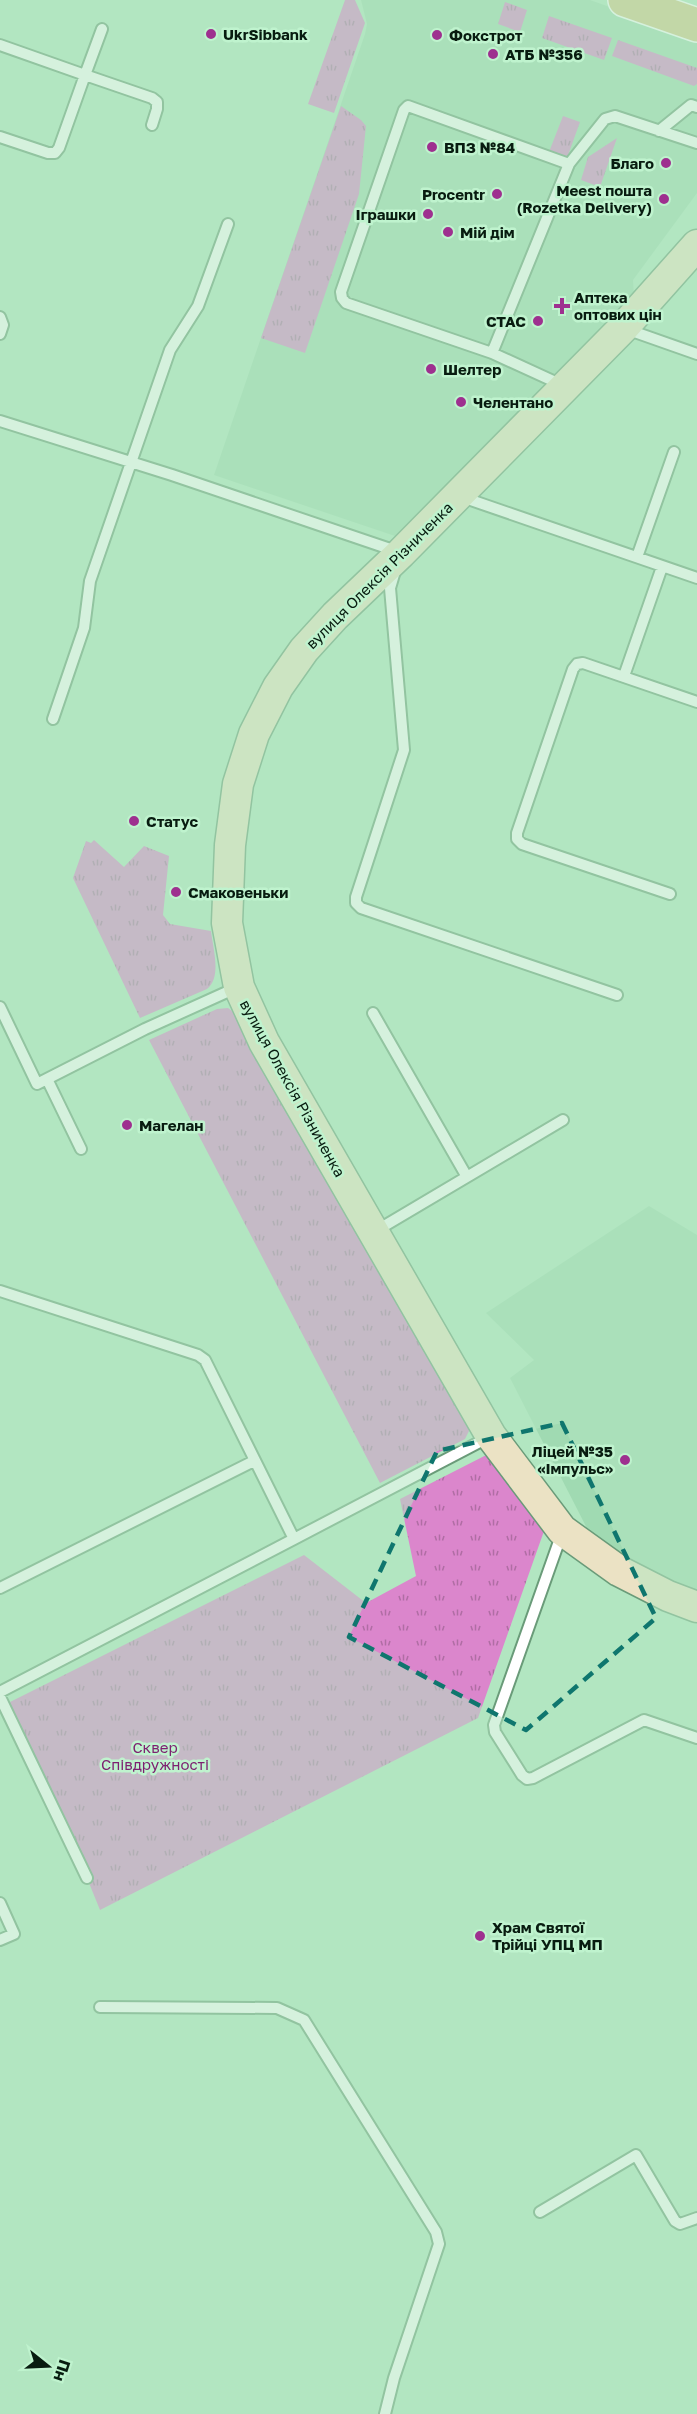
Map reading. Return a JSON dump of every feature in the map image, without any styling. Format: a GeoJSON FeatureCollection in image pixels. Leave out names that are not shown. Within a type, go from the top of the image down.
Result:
{"type":"FeatureCollection","features":[{"type":"Feature","properties":{"kind":"main road"},"geometry":{"type":"LineString","coordinates":[[625,0],[697,25]]}},
{"type":"Feature","properties":{"kind":"street","name":"вулиця Олексія Різниченка"},"geometry":{"type":"LineString","coordinates":[[697,245],[623,328],[401,553],[335,616],[304,650],[278,687],[254,735],[238,784],[230,845],[227,923],[238,987],[264,1042],[491,1436],[562,1530],[619,1571],[668,1596],[697,1607]]}},
{"type":"Feature","properties":{"kind":"lane"},"geometry":{"type":"LineString","coordinates":[[0,136],[48,153],[54,153],[59,148],[102,29]]}},
{"type":"Feature","properties":{"kind":"lane"},"geometry":{"type":"LineString","coordinates":[[0,45],[152,98],[157,102],[152,125]]}},
{"type":"Feature","properties":{"kind":"lane"},"geometry":{"type":"LineString","coordinates":[[659,131],[692,105],[697,107]]}},
{"type":"Feature","properties":{"kind":"lane"},"geometry":{"type":"LineString","coordinates":[[565,386],[492,353],[346,303],[341,292],[404,110],[408,106],[569,164]]}},
{"type":"Feature","properties":{"kind":"lane"},"geometry":{"type":"LineString","coordinates":[[492,353],[569,164],[605,119],[615,116],[697,143]]}},
{"type":"Feature","properties":{"kind":"lane"},"geometry":{"type":"LineString","coordinates":[[53,719],[84,628],[90,581],[170,350],[198,306],[228,224]]}},
{"type":"Feature","properties":{"kind":"lane"},"geometry":{"type":"LineString","coordinates":[[0,317],[3,325],[0,333]]}},
{"type":"Feature","properties":{"kind":"lane"},"geometry":{"type":"LineString","coordinates":[[623,328],[697,354]]}},
{"type":"Feature","properties":{"kind":"lane"},"geometry":{"type":"LineString","coordinates":[[0,421],[132,462],[401,553],[390,588],[404,750],[356,903],[361,908],[617,995]]}},
{"type":"Feature","properties":{"kind":"lane"},"geometry":{"type":"LineString","coordinates":[[637,557],[674,452]]}},
{"type":"Feature","properties":{"kind":"lane"},"geometry":{"type":"LineString","coordinates":[[457,495],[697,578]]}},
{"type":"Feature","properties":{"kind":"lane"},"geometry":{"type":"LineString","coordinates":[[624,676],[662,567]]}},
{"type":"Feature","properties":{"kind":"lane"},"geometry":{"type":"LineString","coordinates":[[670,894],[522,843],[517,839],[517,833],[573,669],[577,664],[583,663],[697,702]]}},
{"type":"Feature","properties":{"kind":"lane"},"geometry":{"type":"LineString","coordinates":[[0,1007],[37,1084],[145,1029],[238,987]]}},
{"type":"Feature","properties":{"kind":"lane"},"geometry":{"type":"LineString","coordinates":[[374,1013],[467,1177]]}},
{"type":"Feature","properties":{"kind":"lane"},"geometry":{"type":"LineString","coordinates":[[47,1079],[81,1149]]}},
{"type":"Feature","properties":{"kind":"lane"},"geometry":{"type":"LineString","coordinates":[[373,1232],[563,1120]]}},
{"type":"Feature","properties":{"kind":"lane"},"geometry":{"type":"LineString","coordinates":[[0,1291],[198,1355],[211,1368],[254,1461],[294,1539]]}},
{"type":"Feature","properties":{"kind":"lane"},"geometry":{"type":"LineString","coordinates":[[0,1692],[491,1436]]}},
{"type":"Feature","properties":{"kind":"lane"},"geometry":{"type":"LineString","coordinates":[[0,1588],[254,1461]]}},
{"type":"Feature","properties":{"kind":"lane"},"geometry":{"type":"LineString","coordinates":[[562,1530],[494,1728],[522,1775],[527,1779],[533,1778],[644,1720],[697,1738]]}},
{"type":"Feature","properties":{"kind":"lane"},"geometry":{"type":"LineString","coordinates":[[0,1696],[87,1878]]}},
{"type":"Feature","properties":{"kind":"lane"},"geometry":{"type":"LineString","coordinates":[[0,1903],[14,1934],[0,1940]]}},
{"type":"Feature","properties":{"kind":"lane"},"geometry":{"type":"LineString","coordinates":[[100,2007],[277,2008],[304,2020],[436,2232],[439,2244],[393,2378],[385,2414]]}},
{"type":"Feature","properties":{"kind":"lane"},"geometry":{"type":"LineString","coordinates":[[540,2212],[636,2155],[675,2221],[686,2224],[697,2218]]}},
{"type":"Feature","properties":{"kind":"highlighted area"},"geometry":{"type":"Polygon","coordinates":[[[562,1423],[656,1618],[526,1730],[349,1637],[437,1451],[562,1423]]]}},
{"type":"Feature","properties":{"kind":"shaded area"},"geometry":{"type":"Polygon","coordinates":[[[361,0],[590,0],[697,38],[697,193],[633,280],[634,298],[451,484],[395,536],[214,475],[365,34],[367,24],[361,0]]]}},
{"type":"Feature","properties":{"kind":"shaded area","name":"Ліцей №35 «Імпульс»"},"geometry":{"type":"Polygon","coordinates":[[[649,1206],[697,1235],[697,1598],[594,1542],[510,1378],[534,1360],[486,1313],[649,1206]]]}},
{"type":"Feature","properties":{"kind":"green space"},"geometry":{"type":"Polygon","coordinates":[[[345,0],[355,0],[365,23],[334,113],[308,104],[345,0]]]}},
{"type":"Feature","properties":{"kind":"green space"},"geometry":{"type":"Polygon","coordinates":[[[505,2],[527,10],[520,32],[498,24],[505,2]]]}},
{"type":"Feature","properties":{"kind":"green space"},"geometry":{"type":"Polygon","coordinates":[[[549,16],[612,38],[604,60],[542,38],[549,16]]]}},
{"type":"Feature","properties":{"kind":"green space"},"geometry":{"type":"Polygon","coordinates":[[[618,40],[697,68],[697,84],[694,86],[612,56],[618,40]]]}},
{"type":"Feature","properties":{"kind":"green space"},"geometry":{"type":"Polygon","coordinates":[[[341,106],[366,126],[359,194],[305,353],[261,338],[341,106]]]}},
{"type":"Feature","properties":{"kind":"green space"},"geometry":{"type":"Polygon","coordinates":[[[563,116],[580,122],[567,158],[549,152],[563,116]]]}},
{"type":"Feature","properties":{"kind":"green space"},"geometry":{"type":"Polygon","coordinates":[[[617,138],[600,187],[581,180],[588,157],[617,138]]]}},
{"type":"Feature","properties":{"kind":"green space"},"geometry":{"type":"Polygon","coordinates":[[[94,840],[124,867],[144,846],[169,856],[163,915],[170,924],[211,931],[215,970],[212,984],[207,989],[140,1018],[73,878],[86,841],[91,843],[94,840]]]}},
{"type":"Feature","properties":{"kind":"green space"},"geometry":{"type":"Polygon","coordinates":[[[228,1008],[235,1013],[467,1422],[469,1431],[465,1439],[380,1483],[149,1040],[217,1009],[228,1008]]]}},
{"type":"Feature","properties":{"kind":"green space","name":"Сквер Співдружності"},"geometry":{"type":"Polygon","coordinates":[[[500,1448],[544,1531],[478,1718],[100,1910],[4,1705],[304,1555],[366,1603],[416,1576],[400,1499],[500,1448]]]}},
{"type":"Feature","properties":{"kind":"place","name":"UkrSibbank"},"geometry":{"type":"Point","coordinates":[211,34]}},
{"type":"Feature","properties":{"kind":"place","name":"Фокстрот"},"geometry":{"type":"Point","coordinates":[437,35]}},
{"type":"Feature","properties":{"kind":"place","name":"АТБ №356"},"geometry":{"type":"Point","coordinates":[493,54]}},
{"type":"Feature","properties":{"kind":"place","name":"ВПЗ №84"},"geometry":{"type":"Point","coordinates":[432,147]}},
{"type":"Feature","properties":{"kind":"place","name":"Благо"},"geometry":{"type":"Point","coordinates":[666,163]}},
{"type":"Feature","properties":{"kind":"place","name":"Procentr"},"geometry":{"type":"Point","coordinates":[497,194]}},
{"type":"Feature","properties":{"kind":"place","name":"Meest пошта (Rozetka Delivery)"},"geometry":{"type":"Point","coordinates":[664,199]}},
{"type":"Feature","properties":{"kind":"place","name":"Іграшки"},"geometry":{"type":"Point","coordinates":[428,214]}},
{"type":"Feature","properties":{"kind":"place","name":"Мій дім"},"geometry":{"type":"Point","coordinates":[448,232]}},
{"type":"Feature","properties":{"kind":"place","name":"Аптека оптових цін"},"geometry":{"type":"Point","coordinates":[562,306]}},
{"type":"Feature","properties":{"kind":"place","name":"СТАС"},"geometry":{"type":"Point","coordinates":[538,321]}},
{"type":"Feature","properties":{"kind":"place","name":"Шелтер"},"geometry":{"type":"Point","coordinates":[431,369]}},
{"type":"Feature","properties":{"kind":"place","name":"Челентано"},"geometry":{"type":"Point","coordinates":[461,402]}},
{"type":"Feature","properties":{"kind":"place","name":"Статус"},"geometry":{"type":"Point","coordinates":[134,821]}},
{"type":"Feature","properties":{"kind":"place","name":"Смаковеньки"},"geometry":{"type":"Point","coordinates":[176,892]}},
{"type":"Feature","properties":{"kind":"place","name":"Магелан"},"geometry":{"type":"Point","coordinates":[127,1125]}},
{"type":"Feature","properties":{"kind":"place","name":"Ліцей №35 «Імпульс»"},"geometry":{"type":"Point","coordinates":[625,1460]}},
{"type":"Feature","properties":{"kind":"place","name":"Храм Святої Трійці УПЦ МП"},"geometry":{"type":"Point","coordinates":[480,1936]}}]}
